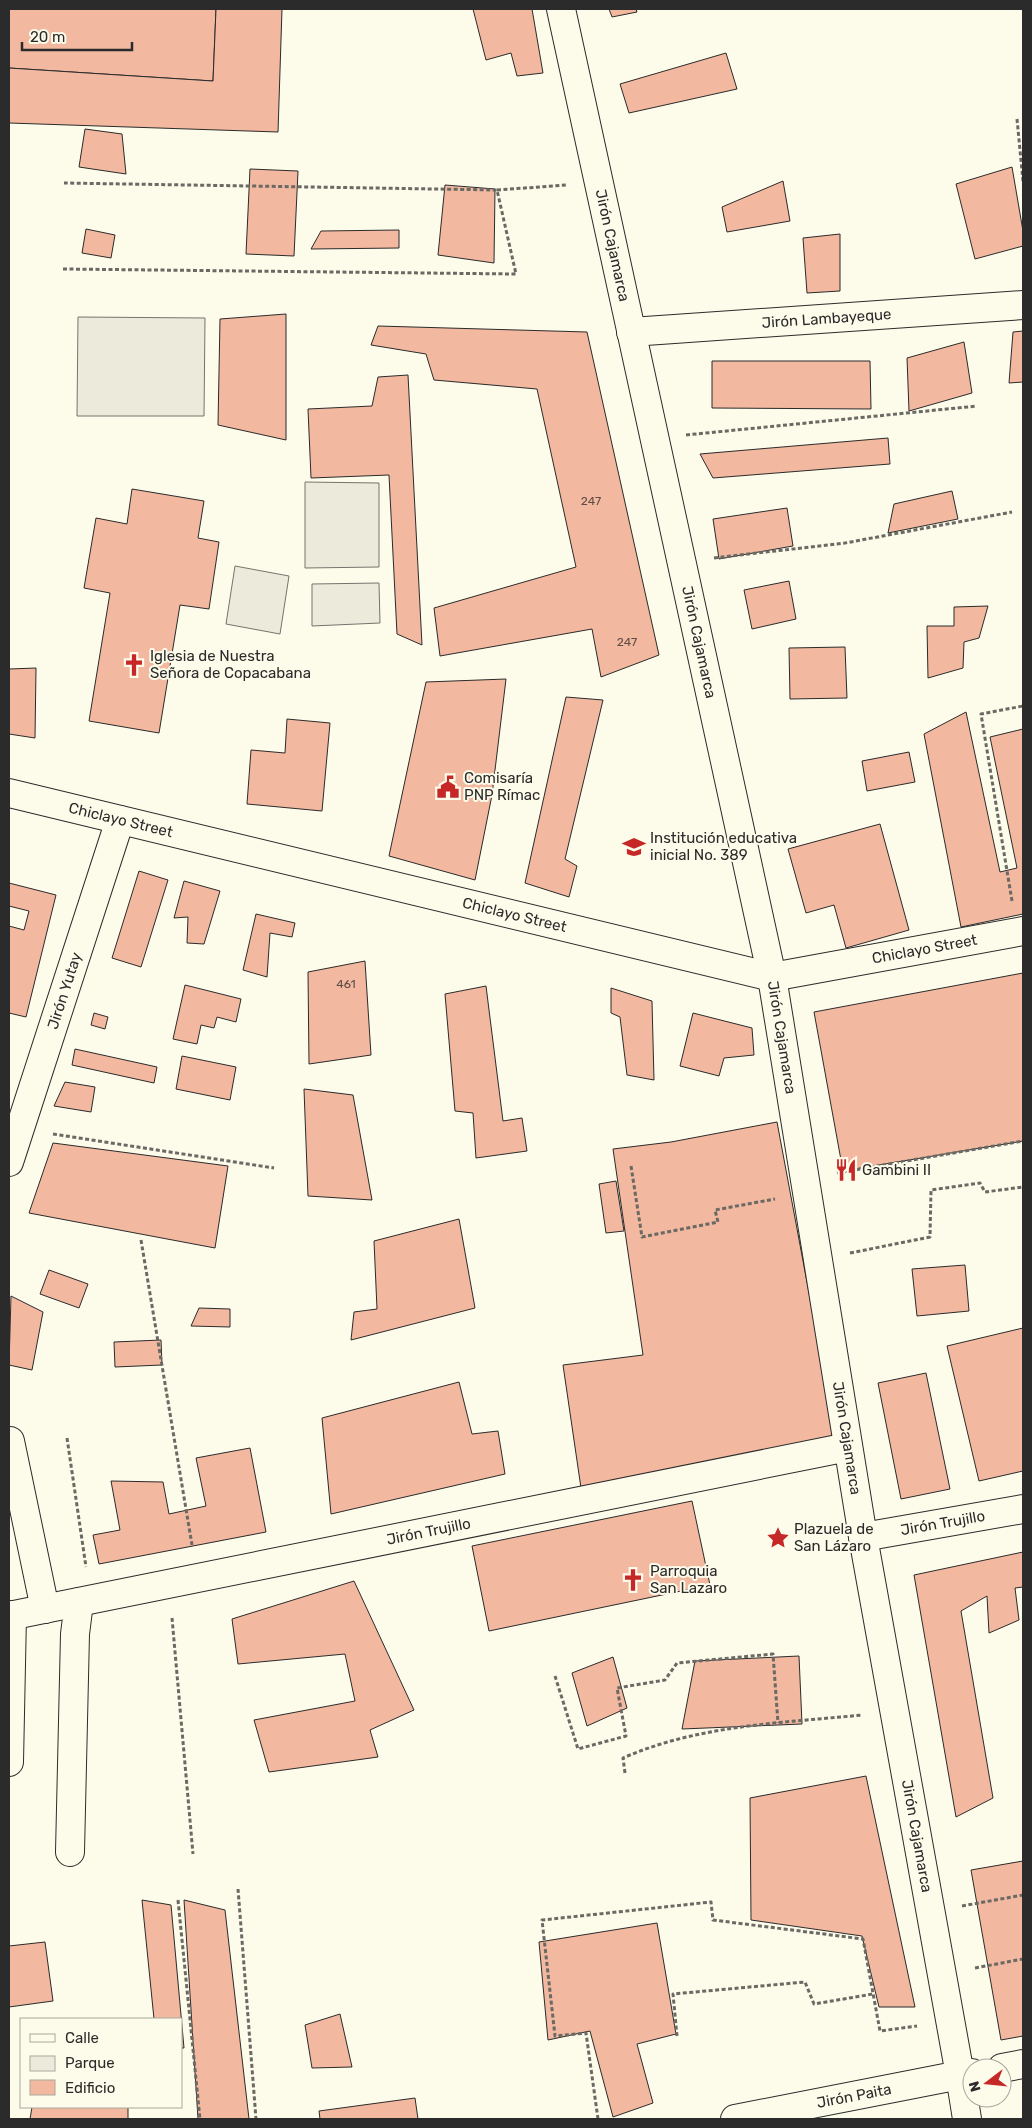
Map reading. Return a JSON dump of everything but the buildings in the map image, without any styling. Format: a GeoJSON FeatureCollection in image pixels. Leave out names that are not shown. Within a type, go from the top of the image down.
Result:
{"type":"FeatureCollection","features":[{"type":"Feature","properties":{"kind":"street","name":"Jirón Cajamarca"},"geometry":{"type":"LineString","coordinates":[[561,9],[772,976],[848,1447],[941,1974],[950,2021],[962,2061]]}},
{"type":"Feature","properties":{"kind":"street","name":"Jirón Lambayeque"},"geometry":{"type":"LineString","coordinates":[[631,332],[1023,305]]}},
{"type":"Feature","properties":{"kind":"street","name":"Chiclayo Street"},"geometry":{"type":"LineString","coordinates":[[9,793],[772,976],[1020,931]]}},
{"type":"Feature","properties":{"kind":"street","name":"Jirón Yutay"},"geometry":{"type":"LineString","coordinates":[[9,1162],[120,820]]}},
{"type":"Feature","properties":{"kind":"street"},"geometry":{"type":"LineString","coordinates":[[10,1441],[45,1609]]}},
{"type":"Feature","properties":{"kind":"street","name":"Jirón Trujillo"},"geometry":{"type":"LineString","coordinates":[[11,1616],[848,1447]]}},
{"type":"Feature","properties":{"kind":"street","name":"Jirón Trujillo"},"geometry":{"type":"LineString","coordinates":[[864,1537],[1023,1509]]}},
{"type":"Feature","properties":{"kind":"street"},"geometry":{"type":"LineString","coordinates":[[70,1852],[75,1634],[85,1601]]}},
{"type":"Feature","properties":{"kind":"street"},"geometry":{"type":"LineString","coordinates":[[9,1762],[11,1616]]}},
{"type":"Feature","properties":{"kind":"street","name":"Jirón Paita"},"geometry":{"type":"LineString","coordinates":[[735,2119],[962,2075]]}},
{"type":"Feature","properties":{"kind":"path"},"geometry":{"type":"LineString","coordinates":[[1017,119],[1023,181]]}},
{"type":"Feature","properties":{"kind":"path"},"geometry":{"type":"LineString","coordinates":[[64,183],[498,190],[598,182]]}},
{"type":"Feature","properties":{"kind":"path"},"geometry":{"type":"LineString","coordinates":[[63,269],[516,274],[498,190]]}},
{"type":"Feature","properties":{"kind":"path"},"geometry":{"type":"LineString","coordinates":[[654,438],[977,406]]}},
{"type":"Feature","properties":{"kind":"path"},"geometry":{"type":"LineString","coordinates":[[681,562],[845,543],[1012,512]]}},
{"type":"Feature","properties":{"kind":"path"},"geometry":{"type":"LineString","coordinates":[[1020,931],[981,714],[1023,706]]}},
{"type":"Feature","properties":{"kind":"path"},"geometry":{"type":"LineString","coordinates":[[20,1129],[274,1168]]}},
{"type":"Feature","properties":{"kind":"path"},"geometry":{"type":"LineString","coordinates":[[631,1166],[642,1237],[718,1222],[715,1210],[806,1186],[1023,1141]]}},
{"type":"Feature","properties":{"kind":"path"},"geometry":{"type":"LineString","coordinates":[[818,1259],[930,1238],[931,1190],[980,1183],[986,1192],[1023,1187]]}},
{"type":"Feature","properties":{"kind":"path"},"geometry":{"type":"LineString","coordinates":[[141,1240],[197,1578]]}},
{"type":"Feature","properties":{"kind":"path"},"geometry":{"type":"LineString","coordinates":[[67,1438],[85,1601]]}},
{"type":"Feature","properties":{"kind":"path"},"geometry":{"type":"LineString","coordinates":[[169,1584],[193,1854]]}},
{"type":"Feature","properties":{"kind":"path"},"geometry":{"type":"LineString","coordinates":[[555,1676],[578,1749],[626,1736],[617,1688],[665,1680],[677,1663],[773,1654],[778,1723]]}},
{"type":"Feature","properties":{"kind":"path"},"geometry":{"type":"LineString","coordinates":[[625,1773],[623,1758],[639,1751],[710,1730],[895,1712]]}},
{"type":"Feature","properties":{"kind":"path"},"geometry":{"type":"LineString","coordinates":[[238,1889],[256,2119]]}},
{"type":"Feature","properties":{"kind":"path"},"geometry":{"type":"LineString","coordinates":[[931,1912],[1023,1894]]}},
{"type":"Feature","properties":{"kind":"path"},"geometry":{"type":"LineString","coordinates":[[178,1900],[200,2119]]}},
{"type":"Feature","properties":{"kind":"path"},"geometry":{"type":"LineString","coordinates":[[598,2119],[586,2033],[555,2036],[542,1920],[711,1902],[714,1920],[863,1938],[880,2031],[950,2021]]}},
{"type":"Feature","properties":{"kind":"path"},"geometry":{"type":"LineString","coordinates":[[941,1974],[1023,1959]]}},
{"type":"Feature","properties":{"kind":"path"},"geometry":{"type":"LineString","coordinates":[[677,2036],[673,1994],[805,1982],[814,2004],[873,1994]]}},
{"type":"Feature","properties":{"kind":"green space"},"geometry":{"type":"Polygon","coordinates":[[[78,317],[205,318],[204,416],[77,416],[78,317]]]}},
{"type":"Feature","properties":{"kind":"green space"},"geometry":{"type":"Polygon","coordinates":[[[305,482],[379,483],[379,567],[305,568],[305,482]]]}},
{"type":"Feature","properties":{"kind":"green space"},"geometry":{"type":"Polygon","coordinates":[[[235,566],[289,576],[280,634],[226,624],[235,566]]]}},
{"type":"Feature","properties":{"kind":"green space"},"geometry":{"type":"Polygon","coordinates":[[[379,583],[380,623],[312,626],[312,584],[379,583]]]}},
{"type":"Feature","properties":{"kind":"place","name":"Iglesia de Nuestra Señora de Copacabana"},"geometry":{"type":"Point","coordinates":[134,665]}},
{"type":"Feature","properties":{"kind":"place","name":"Comisaría PNP Rímac"},"geometry":{"type":"Point","coordinates":[448,787]}},
{"type":"Feature","properties":{"kind":"place","name":"Institución educativa inicial No. 389"},"geometry":{"type":"Point","coordinates":[634,847]}},
{"type":"Feature","properties":{"kind":"place","name":"Gambini II"},"geometry":{"type":"Point","coordinates":[846,1170]}},
{"type":"Feature","properties":{"kind":"place","name":"Plazuela de San Lázaro"},"geometry":{"type":"Point","coordinates":[778,1538]}},
{"type":"Feature","properties":{"kind":"place","name":"Parroquia San Lazaro"},"geometry":{"type":"Point","coordinates":[633,1580]}}]}
